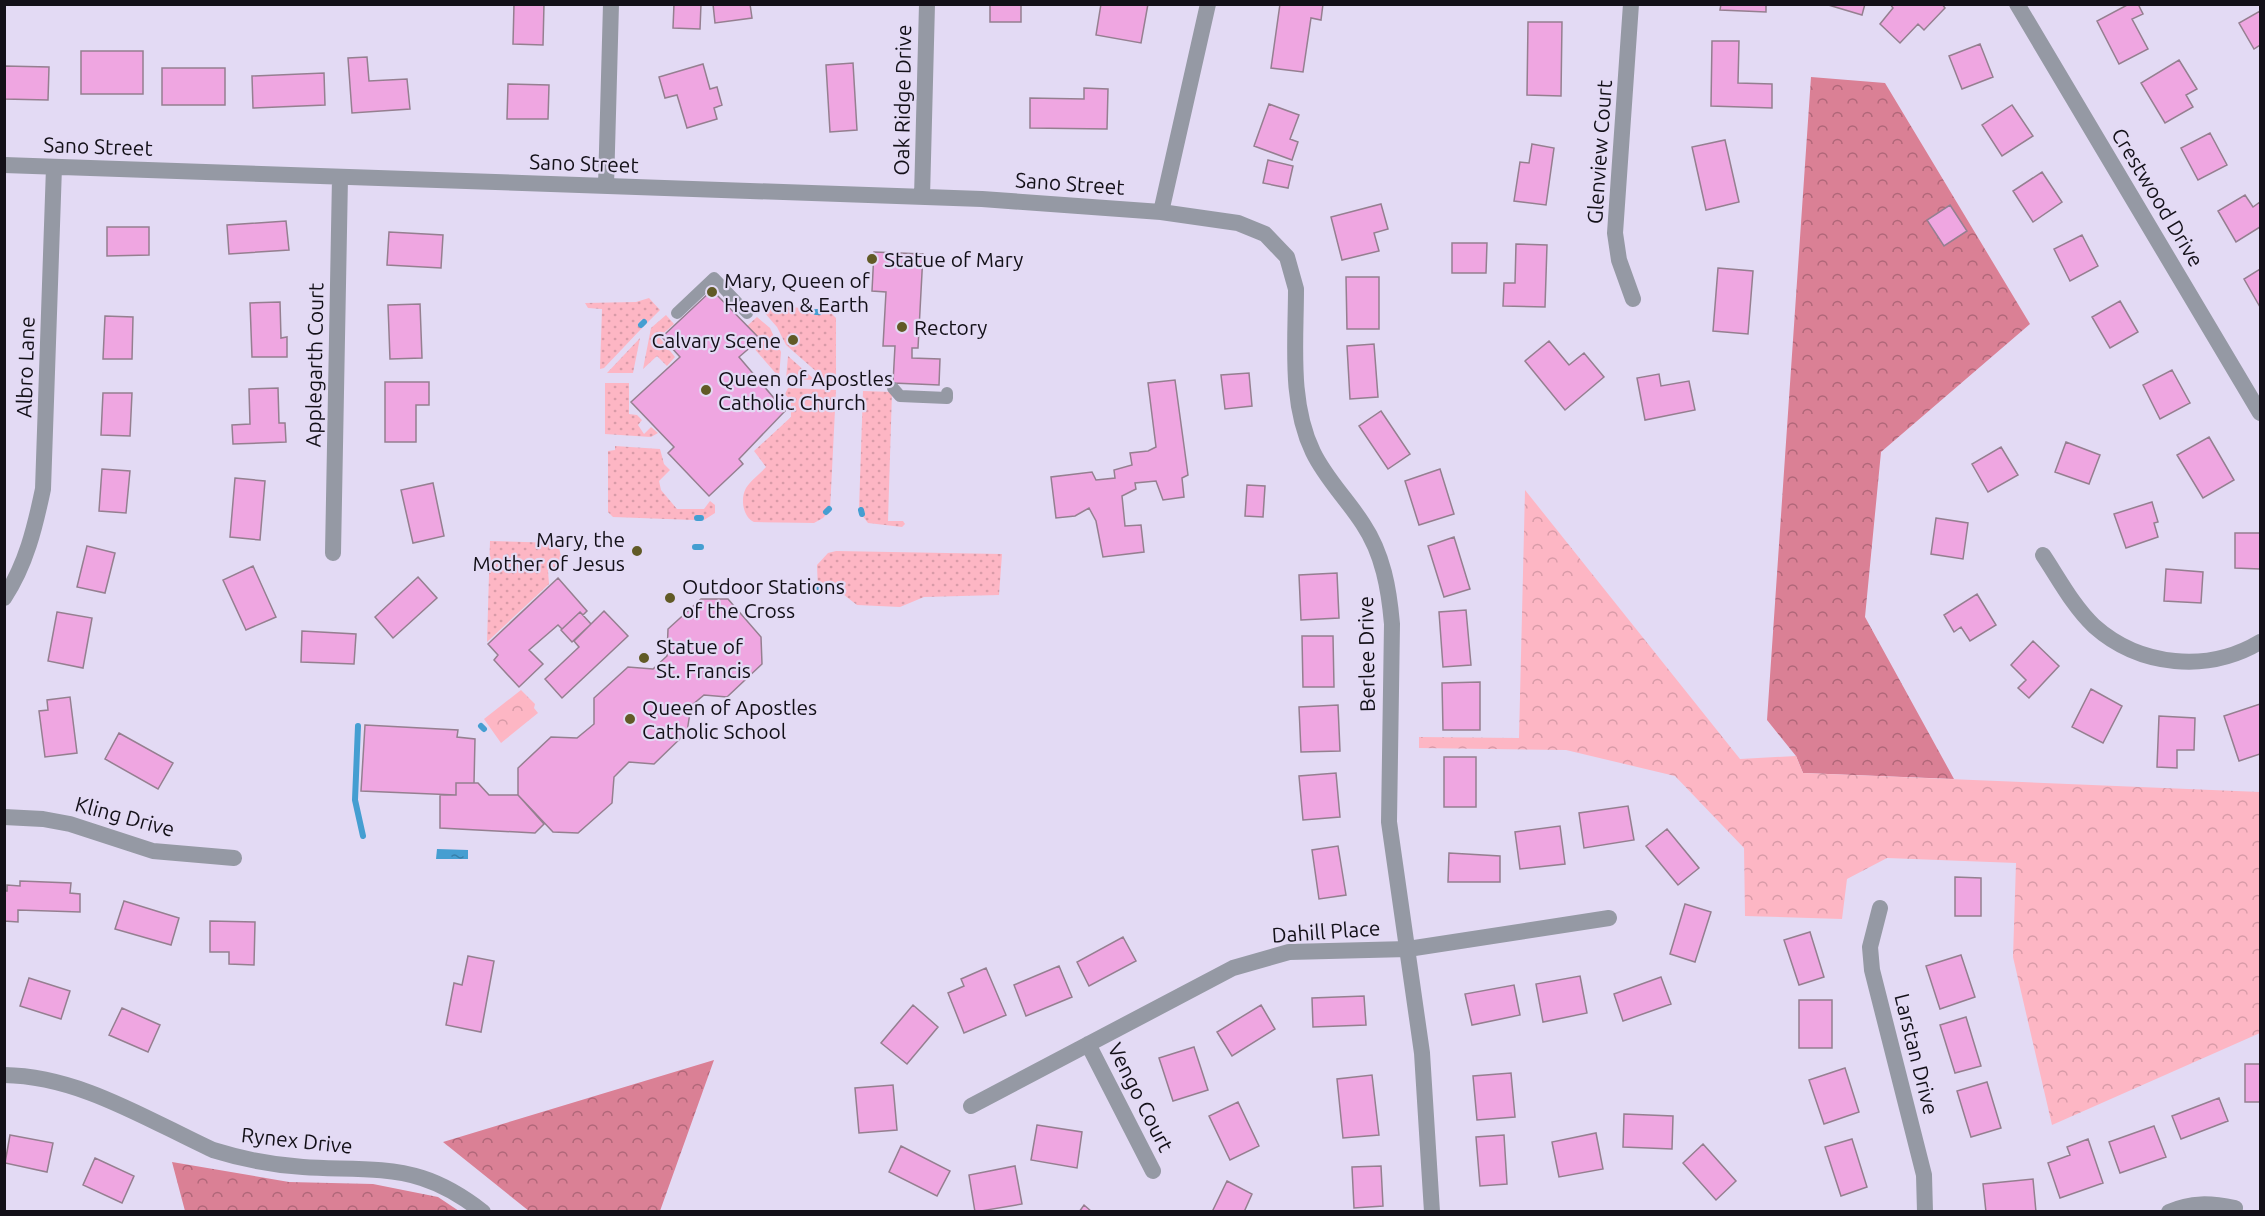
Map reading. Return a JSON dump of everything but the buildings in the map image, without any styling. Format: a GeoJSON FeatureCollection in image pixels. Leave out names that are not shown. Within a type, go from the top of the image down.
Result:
{"type":"FeatureCollection","features":[{"type":"Feature","properties":{"kind":"street"},"geometry":{"type":"LineString","coordinates":[[606,186],[610,4]]}},
{"type":"Feature","properties":{"kind":"street","name":"Oak Ridge Drive"},"geometry":{"type":"LineString","coordinates":[[922,196],[927,4]]}},
{"type":"Feature","properties":{"kind":"street"},"geometry":{"type":"LineString","coordinates":[[1161,212],[1208,4]]}},
{"type":"Feature","properties":{"kind":"street","name":"Glenview Court"},"geometry":{"type":"LineString","coordinates":[[1631,4],[1615,233],[1619,260],[1634,299]]}},
{"type":"Feature","properties":{"kind":"street","name":"Crestwood Drive"},"geometry":{"type":"LineString","coordinates":[[2017,4],[2260,413]]}},
{"type":"Feature","properties":{"kind":"street","name":"Sano Street"},"geometry":{"type":"LineString","coordinates":[[4,165],[922,196],[1161,212]]}},
{"type":"Feature","properties":{"kind":"street","name":"Albro Lane"},"geometry":{"type":"LineString","coordinates":[[4,598],[26,555],[36,525],[43,489],[54,167]]}},
{"type":"Feature","properties":{"kind":"street","name":"Applegarth Court"},"geometry":{"type":"LineString","coordinates":[[333,553],[340,177]]}},
{"type":"Feature","properties":{"kind":"street","name":"Berlee Drive"},"geometry":{"type":"LineString","coordinates":[[1161,212],[1252,227],[1277,244],[1287,258],[1296,289],[1296,392],[1302,420],[1312,451],[1326,476],[1373,542],[1389,592],[1392,624],[1389,822],[1422,1053],[1432,1212]]}},
{"type":"Feature","properties":{"kind":"street"},"geometry":{"type":"LineString","coordinates":[[677,313],[714,279],[747,313]]}},
{"type":"Feature","properties":{"kind":"street"},"geometry":{"type":"LineString","coordinates":[[893,388],[900,396],[947,398],[947,393]]}},
{"type":"Feature","properties":{"kind":"street"},"geometry":{"type":"LineString","coordinates":[[2043,555],[2079,609],[2095,626],[2115,641],[2137,652],[2163,660],[2190,663],[2217,660],[2246,651],[2260,642]]}},
{"type":"Feature","properties":{"kind":"street","name":"Kling Drive"},"geometry":{"type":"LineString","coordinates":[[4,817],[42,819],[70,824],[153,851],[234,858]]}},
{"type":"Feature","properties":{"kind":"street","name":"Larstan Drive"},"geometry":{"type":"LineString","coordinates":[[1880,908],[1870,947],[1872,970],[1924,1175],[1925,1212]]}},
{"type":"Feature","properties":{"kind":"street","name":"Dahill Place"},"geometry":{"type":"LineString","coordinates":[[971,1106],[1233,968],[1261,958],[1290,952],[1408,949],[1609,918]]}},
{"type":"Feature","properties":{"kind":"street","name":"Vengo Court"},"geometry":{"type":"LineString","coordinates":[[1088,1044],[1154,1171]]}},
{"type":"Feature","properties":{"kind":"street","name":"Rynex Drive"},"geometry":{"type":"LineString","coordinates":[[4,1076],[30,1076],[77,1087],[213,1150],[235,1157],[304,1167],[389,1171],[424,1179],[446,1188],[483,1212]]}},
{"type":"Feature","properties":{"kind":"street"},"geometry":{"type":"LineString","coordinates":[[2169,1212],[2192,1204],[2214,1203],[2235,1208]]}},
{"type":"Feature","properties":{"kind":"green space"},"geometry":{"type":"Polygon","coordinates":[[[1811,77],[1885,83],[2030,324],[1881,452],[1865,617],[1954,779],[1803,773],[1796,756],[1767,720],[1811,77]]]}},
{"type":"Feature","properties":{"kind":"green space"},"geometry":{"type":"Polygon","coordinates":[[[649,298],[660,310],[647,323],[642,319],[638,324],[642,328],[604,368],[600,369],[602,309],[588,308],[585,303],[636,302],[649,298]]]}},
{"type":"Feature","properties":{"kind":"green space"},"geometry":{"type":"Polygon","coordinates":[[[774,300],[785,306],[815,310],[816,315],[822,315],[821,309],[828,310],[836,318],[836,381],[826,380],[786,345],[777,327],[763,311],[774,300]]]}},
{"type":"Feature","properties":{"kind":"green space"},"geometry":{"type":"Polygon","coordinates":[[[666,315],[674,324],[659,337],[675,357],[667,366],[657,356],[643,369],[651,328],[666,315]]]}},
{"type":"Feature","properties":{"kind":"green space"},"geometry":{"type":"Polygon","coordinates":[[[757,317],[770,328],[781,352],[779,377],[752,346],[747,326],[757,317]]]}},
{"type":"Feature","properties":{"kind":"green space"},"geometry":{"type":"Polygon","coordinates":[[[640,338],[633,373],[607,373],[640,338]]]}},
{"type":"Feature","properties":{"kind":"green space"},"geometry":{"type":"Polygon","coordinates":[[[788,356],[815,380],[786,379],[788,356]]]}},
{"type":"Feature","properties":{"kind":"green space"},"geometry":{"type":"Polygon","coordinates":[[[605,383],[629,383],[629,414],[637,415],[642,420],[638,425],[644,434],[651,427],[658,433],[651,437],[605,434],[605,383]]]}},
{"type":"Feature","properties":{"kind":"green space"},"geometry":{"type":"Polygon","coordinates":[[[788,388],[836,390],[830,510],[814,523],[754,522],[745,512],[744,492],[750,482],[766,467],[754,451],[791,417],[791,401],[785,394],[788,388]]]}},
{"type":"Feature","properties":{"kind":"green space"},"geometry":{"type":"Polygon","coordinates":[[[863,391],[892,392],[888,521],[903,521],[905,524],[902,527],[868,523],[862,515],[863,509],[859,509],[863,391]]]}},
{"type":"Feature","properties":{"kind":"green space"},"geometry":{"type":"Polygon","coordinates":[[[615,446],[660,449],[664,464],[670,470],[659,481],[661,490],[677,509],[704,509],[710,501],[715,505],[715,513],[704,520],[704,516],[695,515],[694,520],[613,517],[608,512],[608,451],[615,450],[615,446]]]}},
{"type":"Feature","properties":{"kind":"green space"},"geometry":{"type":"Polygon","coordinates":[[[1525,490],[1740,759],[1796,756],[1803,773],[2260,792],[2260,1033],[2052,1125],[2013,957],[2016,863],[1887,858],[1847,879],[1842,919],[1745,916],[1744,848],[1675,776],[1566,750],[1419,748],[1419,737],[1519,738],[1525,490]]]}},
{"type":"Feature","properties":{"kind":"green space"},"geometry":{"type":"Polygon","coordinates":[[[490,541],[558,543],[564,570],[548,571],[549,584],[487,642],[490,541]]]}},
{"type":"Feature","properties":{"kind":"green space"},"geometry":{"type":"Polygon","coordinates":[[[836,551],[1002,554],[999,595],[924,597],[900,607],[857,605],[839,591],[818,590],[817,565],[828,553],[836,551]]]}},
{"type":"Feature","properties":{"kind":"green space"},"geometry":{"type":"Polygon","coordinates":[[[521,690],[535,704],[534,708],[538,713],[501,743],[484,719],[521,690]]]}},
{"type":"Feature","properties":{"kind":"green space"},"geometry":{"type":"Polygon","coordinates":[[[714,1060],[660,1211],[529,1211],[443,1142],[714,1060]]]}},
{"type":"Feature","properties":{"kind":"green space"},"geometry":{"type":"Polygon","coordinates":[[[172,1162],[289,1182],[373,1184],[438,1197],[459,1211],[185,1211],[172,1162]]]}},
{"type":"Feature","properties":{"kind":"water"},"geometry":{"type":"Polygon","coordinates":[[[437,849],[468,850],[468,859],[436,859],[437,849]]]}},
{"type":"Feature","properties":{"kind":"waterway"},"geometry":{"type":"LineString","coordinates":[[641,325],[644,322]]}},
{"type":"Feature","properties":{"kind":"waterway"},"geometry":{"type":"LineString","coordinates":[[826,512],[829,509]]}},
{"type":"Feature","properties":{"kind":"waterway"},"geometry":{"type":"LineString","coordinates":[[861,510],[862,514]]}},
{"type":"Feature","properties":{"kind":"waterway"},"geometry":{"type":"LineString","coordinates":[[695,547],[701,547]]}},
{"type":"Feature","properties":{"kind":"waterway"},"geometry":{"type":"LineString","coordinates":[[817,584],[817,589]]}},
{"type":"Feature","properties":{"kind":"waterway"},"geometry":{"type":"LineString","coordinates":[[358,726],[355,800],[363,836]]}},
{"type":"Feature","properties":{"kind":"waterway"},"geometry":{"type":"LineString","coordinates":[[481,726],[484,729]]}},
{"type":"Feature","properties":{"kind":"place","name":"Statue of Mary"},"geometry":{"type":"Point","coordinates":[872,259]}},
{"type":"Feature","properties":{"kind":"place","name":"Mary, Queen of Heaven & Earth"},"geometry":{"type":"Point","coordinates":[712,292]}},
{"type":"Feature","properties":{"kind":"place","name":"Rectory"},"geometry":{"type":"Point","coordinates":[902,327]}},
{"type":"Feature","properties":{"kind":"place","name":"Calvary Scene"},"geometry":{"type":"Point","coordinates":[793,340]}},
{"type":"Feature","properties":{"kind":"place","name":"Queen of Apostles Catholic Church"},"geometry":{"type":"Point","coordinates":[706,390]}},
{"type":"Feature","properties":{"kind":"place","name":"Mary, the Mother of Jesus"},"geometry":{"type":"Point","coordinates":[637,551]}},
{"type":"Feature","properties":{"kind":"place","name":"Outdoor Stations of the Cross"},"geometry":{"type":"Point","coordinates":[670,598]}},
{"type":"Feature","properties":{"kind":"place","name":"Statue of St. Francis"},"geometry":{"type":"Point","coordinates":[644,658]}},
{"type":"Feature","properties":{"kind":"place","name":"Queen of Apostles Catholic School"},"geometry":{"type":"Point","coordinates":[630,719]}}]}
